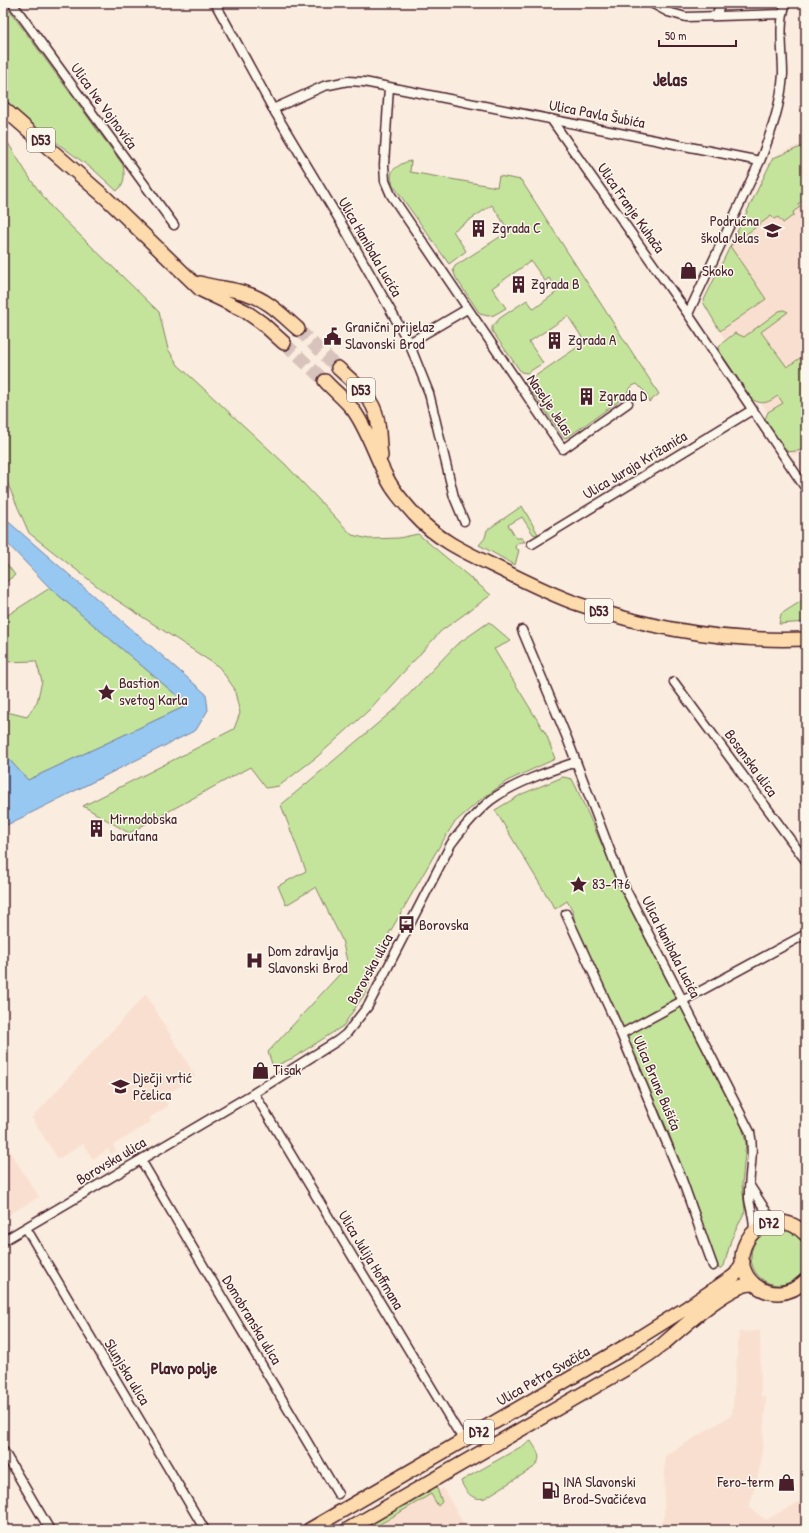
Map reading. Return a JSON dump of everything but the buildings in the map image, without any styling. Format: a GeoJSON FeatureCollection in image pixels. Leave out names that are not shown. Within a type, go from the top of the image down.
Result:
{"type":"FeatureCollection","features":[{"type":"Feature","properties":{"kind":"main road","name":"D53"},"geometry":{"type":"LineString","coordinates":[[3,108],[106,198],[205,292],[230,303],[252,316],[284,343]]}},
{"type":"Feature","properties":{"kind":"main road","name":"D53"},"geometry":{"type":"LineString","coordinates":[[188,276],[206,285],[244,292],[262,299],[269,303],[298,329]]}},
{"type":"Feature","properties":{"kind":"main road","name":"D53"},"geometry":{"type":"LineString","coordinates":[[338,368],[365,394],[374,407],[377,417],[384,471]]}},
{"type":"Feature","properties":{"kind":"main road","name":"D53"},"geometry":{"type":"LineString","coordinates":[[325,381],[354,412],[391,484],[415,515],[452,545],[535,586],[577,604],[612,615],[708,635],[739,638],[806,640]]}},
{"type":"Feature","properties":{"kind":"main road","name":"D72"},"geometry":{"type":"LineString","coordinates":[[743,1262],[743,1251],[747,1241],[761,1226],[770,1223],[787,1223],[805,1232]]}},
{"type":"Feature","properties":{"kind":"main road","name":"Ulica Petra Svačića"},"geometry":{"type":"LineString","coordinates":[[309,1530],[624,1347],[731,1278],[736,1274],[743,1262]]}},
{"type":"Feature","properties":{"kind":"main road"},"geometry":{"type":"LineString","coordinates":[[743,1262],[747,1274],[754,1284],[767,1292],[781,1293],[794,1290],[806,1280]]}},
{"type":"Feature","properties":{"kind":"main road","name":"D72"},"geometry":{"type":"LineString","coordinates":[[347,1530],[634,1364],[650,1354],[693,1318],[729,1293],[744,1285],[754,1284]]}},
{"type":"Feature","properties":{"kind":"street","name":"Ulica Ive Vojnovića"},"geometry":{"type":"LineString","coordinates":[[12,3],[174,225]]}},
{"type":"Feature","properties":{"kind":"street","name":"Ulica Hanibala Lucića"},"geometry":{"type":"LineString","coordinates":[[215,3],[273,109],[343,226],[409,343],[429,393],[454,498],[464,521]]}},
{"type":"Feature","properties":{"kind":"street"},"geometry":{"type":"LineString","coordinates":[[651,3],[668,12],[686,17],[782,14]]}},
{"type":"Feature","properties":{"kind":"street"},"geometry":{"type":"LineString","coordinates":[[716,16],[721,3]]}},
{"type":"Feature","properties":{"kind":"street"},"geometry":{"type":"LineString","coordinates":[[688,314],[771,135],[779,107],[783,75],[782,14],[786,3]]}},
{"type":"Feature","properties":{"kind":"street","name":"Ulica Pavla Šubića"},"geometry":{"type":"LineString","coordinates":[[273,109],[324,86],[348,81],[364,82],[760,161]]}},
{"type":"Feature","properties":{"kind":"street","name":"Naselje Jelas"},"geometry":{"type":"LineString","coordinates":[[390,87],[384,166],[385,181],[391,195],[563,449],[628,403]]}},
{"type":"Feature","properties":{"kind":"street","name":"Ulica Franje Kuhača"},"geometry":{"type":"LineString","coordinates":[[550,119],[688,314],[806,489]]}},
{"type":"Feature","properties":{"kind":"street"},"geometry":{"type":"LineString","coordinates":[[409,343],[467,309]]}},
{"type":"Feature","properties":{"kind":"street","name":"Ulica Juraja Križanića"},"geometry":{"type":"LineString","coordinates":[[532,544],[752,410]]}},
{"type":"Feature","properties":{"kind":"street","name":"Ulica Hanibala Lucića"},"geometry":{"type":"LineString","coordinates":[[522,630],[576,762],[622,882],[750,1132],[753,1149],[749,1199],[754,1219],[754,1232]]}},
{"type":"Feature","properties":{"kind":"street","name":"Bosanska ulica"},"geometry":{"type":"LineString","coordinates":[[674,682],[806,861]]}},
{"type":"Feature","properties":{"kind":"street","name":"Borovska ulica"},"geometry":{"type":"LineString","coordinates":[[3,1241],[254,1093],[333,1044],[346,1034],[368,1006],[451,844],[463,827],[476,813],[492,800],[507,791],[540,775],[576,762]]}},
{"type":"Feature","properties":{"kind":"street","name":"Ulica Brune Bušića"},"geometry":{"type":"LineString","coordinates":[[566,914],[621,1034],[681,1177],[712,1266]]}},
{"type":"Feature","properties":{"kind":"street"},"geometry":{"type":"LineString","coordinates":[[621,1034],[806,934]]}},
{"type":"Feature","properties":{"kind":"street","name":"Ulica Julija Hoffmana"},"geometry":{"type":"LineString","coordinates":[[254,1093],[460,1436],[465,1440]]}},
{"type":"Feature","properties":{"kind":"street","name":"Domobranska ulica"},"geometry":{"type":"LineString","coordinates":[[141,1160],[338,1494]]}},
{"type":"Feature","properties":{"kind":"street"},"geometry":{"type":"LineString","coordinates":[[749,1185],[768,1214],[779,1222]]}},
{"type":"Feature","properties":{"kind":"street","name":"Slunjska ulica"},"geometry":{"type":"LineString","coordinates":[[26,1228],[205,1530]]}},
{"type":"Feature","properties":{"kind":"street"},"geometry":{"type":"LineString","coordinates":[[3,1450],[50,1530]]}},
{"type":"Feature","properties":{"kind":"shaded area","name":"Područna škola Jelas"},"geometry":{"type":"Polygon","coordinates":[[[806,142],[806,453],[792,455],[703,302],[773,158],[806,142]]]}},
{"type":"Feature","properties":{"kind":"shaded area","name":"Dječji vrtić Pčelica"},"geometry":{"type":"Polygon","coordinates":[[[146,994],[195,1076],[163,1097],[168,1106],[149,1118],[151,1122],[113,1145],[116,1151],[111,1154],[108,1149],[93,1159],[83,1144],[58,1159],[32,1118],[146,994]]]}},
{"type":"Feature","properties":{"kind":"shaded area"},"geometry":{"type":"Polygon","coordinates":[[[3,1141],[39,1197],[3,1218],[3,1141]]]}},
{"type":"Feature","properties":{"kind":"shaded area"},"geometry":{"type":"Polygon","coordinates":[[[760,1331],[761,1397],[766,1397],[761,1463],[749,1508],[766,1520],[806,1498],[806,1530],[647,1530],[664,1520],[665,1456],[732,1415],[739,1332],[760,1331]]]}},
{"type":"Feature","properties":{"kind":"shaded area"},"geometry":{"type":"Polygon","coordinates":[[[443,1488],[467,1530],[370,1530],[431,1494],[443,1488]]]}},
{"type":"Feature","properties":{"kind":"green space"},"geometry":{"type":"Polygon","coordinates":[[[4,3],[123,165],[124,179],[122,185],[117,191],[95,171],[41,131],[3,99],[4,3]]]}},
{"type":"Feature","properties":{"kind":"green space"},"geometry":{"type":"Polygon","coordinates":[[[3,135],[31,180],[51,207],[159,312],[168,349],[178,365],[285,464],[352,535],[369,539],[399,538],[418,534],[491,595],[441,631],[369,710],[318,756],[279,786],[266,788],[250,767],[129,833],[83,806],[234,729],[240,713],[234,688],[219,667],[106,593],[29,533],[6,480],[3,478],[3,135]]]}},
{"type":"Feature","properties":{"kind":"green space"},"geometry":{"type":"Polygon","coordinates":[[[806,145],[806,198],[798,204],[800,207],[793,212],[794,215],[783,223],[778,217],[774,219],[771,216],[730,246],[773,158],[806,145]]]}},
{"type":"Feature","properties":{"kind":"green space"},"geometry":{"type":"Polygon","coordinates":[[[411,161],[410,172],[497,187],[499,176],[521,180],[659,394],[649,402],[646,393],[637,384],[632,386],[623,398],[568,437],[564,438],[527,384],[528,381],[585,342],[568,316],[529,342],[543,363],[527,373],[521,372],[492,331],[492,327],[500,318],[527,300],[534,309],[558,291],[549,278],[545,281],[531,261],[492,288],[506,308],[494,315],[488,316],[480,314],[456,278],[453,270],[455,266],[509,231],[492,205],[453,231],[466,251],[449,264],[393,185],[391,178],[392,171],[403,163],[411,161]]]}},
{"type":"Feature","properties":{"kind":"green space"},"geometry":{"type":"Polygon","coordinates":[[[730,246],[766,299],[720,331],[703,302],[730,246]]]}},
{"type":"Feature","properties":{"kind":"green space"},"geometry":{"type":"Polygon","coordinates":[[[784,310],[788,312],[761,332],[787,367],[806,354],[806,450],[786,452],[765,419],[768,412],[783,403],[778,396],[772,400],[762,403],[752,399],[720,352],[719,348],[721,344],[735,333],[744,337],[779,311],[784,310]]]}},
{"type":"Feature","properties":{"kind":"green space"},"geometry":{"type":"Polygon","coordinates":[[[522,506],[538,534],[533,534],[522,517],[508,525],[516,538],[522,538],[525,542],[518,543],[516,545],[515,548],[519,550],[515,565],[479,545],[485,538],[487,530],[522,506]]]}},
{"type":"Feature","properties":{"kind":"green space"},"geometry":{"type":"Polygon","coordinates":[[[3,559],[15,575],[3,584],[3,559]]]}},
{"type":"Feature","properties":{"kind":"green space","name":"Bastion svetog Karla"},"geometry":{"type":"Polygon","coordinates":[[[50,588],[188,705],[28,780],[3,753],[3,711],[27,717],[37,702],[42,681],[36,661],[3,662],[3,618],[50,588]]]}},
{"type":"Feature","properties":{"kind":"green space"},"geometry":{"type":"Polygon","coordinates":[[[806,598],[806,622],[779,624],[781,614],[806,598]]]}},
{"type":"Feature","properties":{"kind":"green space"},"geometry":{"type":"Polygon","coordinates":[[[489,622],[511,641],[494,649],[547,736],[555,759],[507,781],[479,801],[454,823],[383,944],[366,992],[343,1026],[293,1058],[273,1067],[268,1052],[348,965],[342,940],[316,887],[286,905],[278,886],[306,871],[281,805],[396,708],[456,645],[489,622]]]}},
{"type":"Feature","properties":{"kind":"green space"},"geometry":{"type":"Polygon","coordinates":[[[563,777],[572,779],[633,914],[742,1127],[746,1143],[742,1184],[745,1211],[731,1240],[724,1266],[719,1269],[668,1131],[617,1014],[575,925],[573,911],[567,901],[555,909],[495,810],[522,794],[563,777]]]}},
{"type":"Feature","properties":{"kind":"green space"},"geometry":{"type":"Polygon","coordinates":[[[779,1229],[790,1231],[799,1237],[805,1246],[807,1257],[805,1268],[799,1277],[790,1283],[779,1285],[768,1283],[759,1277],[753,1268],[751,1257],[753,1246],[759,1237],[768,1231],[779,1229]]]}},
{"type":"Feature","properties":{"kind":"green space"},"geometry":{"type":"Polygon","coordinates":[[[531,1441],[539,1458],[533,1468],[485,1498],[481,1499],[473,1497],[467,1492],[461,1481],[531,1441]]]}},
{"type":"Feature","properties":{"kind":"green space"},"geometry":{"type":"Polygon","coordinates":[[[436,1486],[442,1502],[438,1506],[431,1494],[370,1530],[359,1530],[436,1486]]]}},
{"type":"Feature","properties":{"kind":"water"},"geometry":{"type":"Polygon","coordinates":[[[3,517],[206,694],[208,710],[196,730],[3,827],[3,753],[28,780],[188,705],[50,588],[3,539],[3,517]]]}},
{"type":"Feature","properties":{"kind":"tunnel"},"geometry":{"type":"LineString","coordinates":[[298,329],[338,368]]}},
{"type":"Feature","properties":{"kind":"tunnel"},"geometry":{"type":"LineString","coordinates":[[284,343],[325,381]]}},
{"type":"Feature","properties":{"kind":"place","name":"Zgrada C"},"geometry":{"type":"Point","coordinates":[479,228]}},
{"type":"Feature","properties":{"kind":"place","name":"Područna škola Jelas"},"geometry":{"type":"Point","coordinates":[772,230]}},
{"type":"Feature","properties":{"kind":"place","name":"Skoko"},"geometry":{"type":"Point","coordinates":[689,271]}},
{"type":"Feature","properties":{"kind":"place","name":"Zgrada B"},"geometry":{"type":"Point","coordinates":[518,284]}},
{"type":"Feature","properties":{"kind":"place","name":"Granični prijelaz Slavonski Brod"},"geometry":{"type":"Point","coordinates":[332,336]}},
{"type":"Feature","properties":{"kind":"place","name":"Zgrada A"},"geometry":{"type":"Point","coordinates":[555,340]}},
{"type":"Feature","properties":{"kind":"place","name":"Zgrada D"},"geometry":{"type":"Point","coordinates":[586,396]}},
{"type":"Feature","properties":{"kind":"place","name":"Bastion svetog Karla"},"geometry":{"type":"Point","coordinates":[106,692]}},
{"type":"Feature","properties":{"kind":"place","name":"Mirnodobska barutana"},"geometry":{"type":"Point","coordinates":[97,828]}},
{"type":"Feature","properties":{"kind":"place","name":"83-176"},"geometry":{"type":"Point","coordinates":[579,884]}},
{"type":"Feature","properties":{"kind":"place","name":"Borovska"},"geometry":{"type":"Point","coordinates":[406,925]}},
{"type":"Feature","properties":{"kind":"place","name":"Dom zdravlja Slavonski Brod"},"geometry":{"type":"Point","coordinates":[255,960]}},
{"type":"Feature","properties":{"kind":"place","name":"Tisak"},"geometry":{"type":"Point","coordinates":[260,1070]}},
{"type":"Feature","properties":{"kind":"place","name":"Dječji vrtić Pčelica"},"geometry":{"type":"Point","coordinates":[120,1087]}},
{"type":"Feature","properties":{"kind":"place","name":"Fero-term"},"geometry":{"type":"Point","coordinates":[787,1482]}},
{"type":"Feature","properties":{"kind":"place","name":"INA Slavonski Brod-Svačićeva"},"geometry":{"type":"Point","coordinates":[550,1491]}},
{"type":"Feature","properties":{"kind":"district","name":"Jelas"},"geometry":{"type":"Point","coordinates":[670,79]}},
{"type":"Feature","properties":{"kind":"district","name":"Plavo polje"},"geometry":{"type":"Point","coordinates":[184,1368]}}]}
